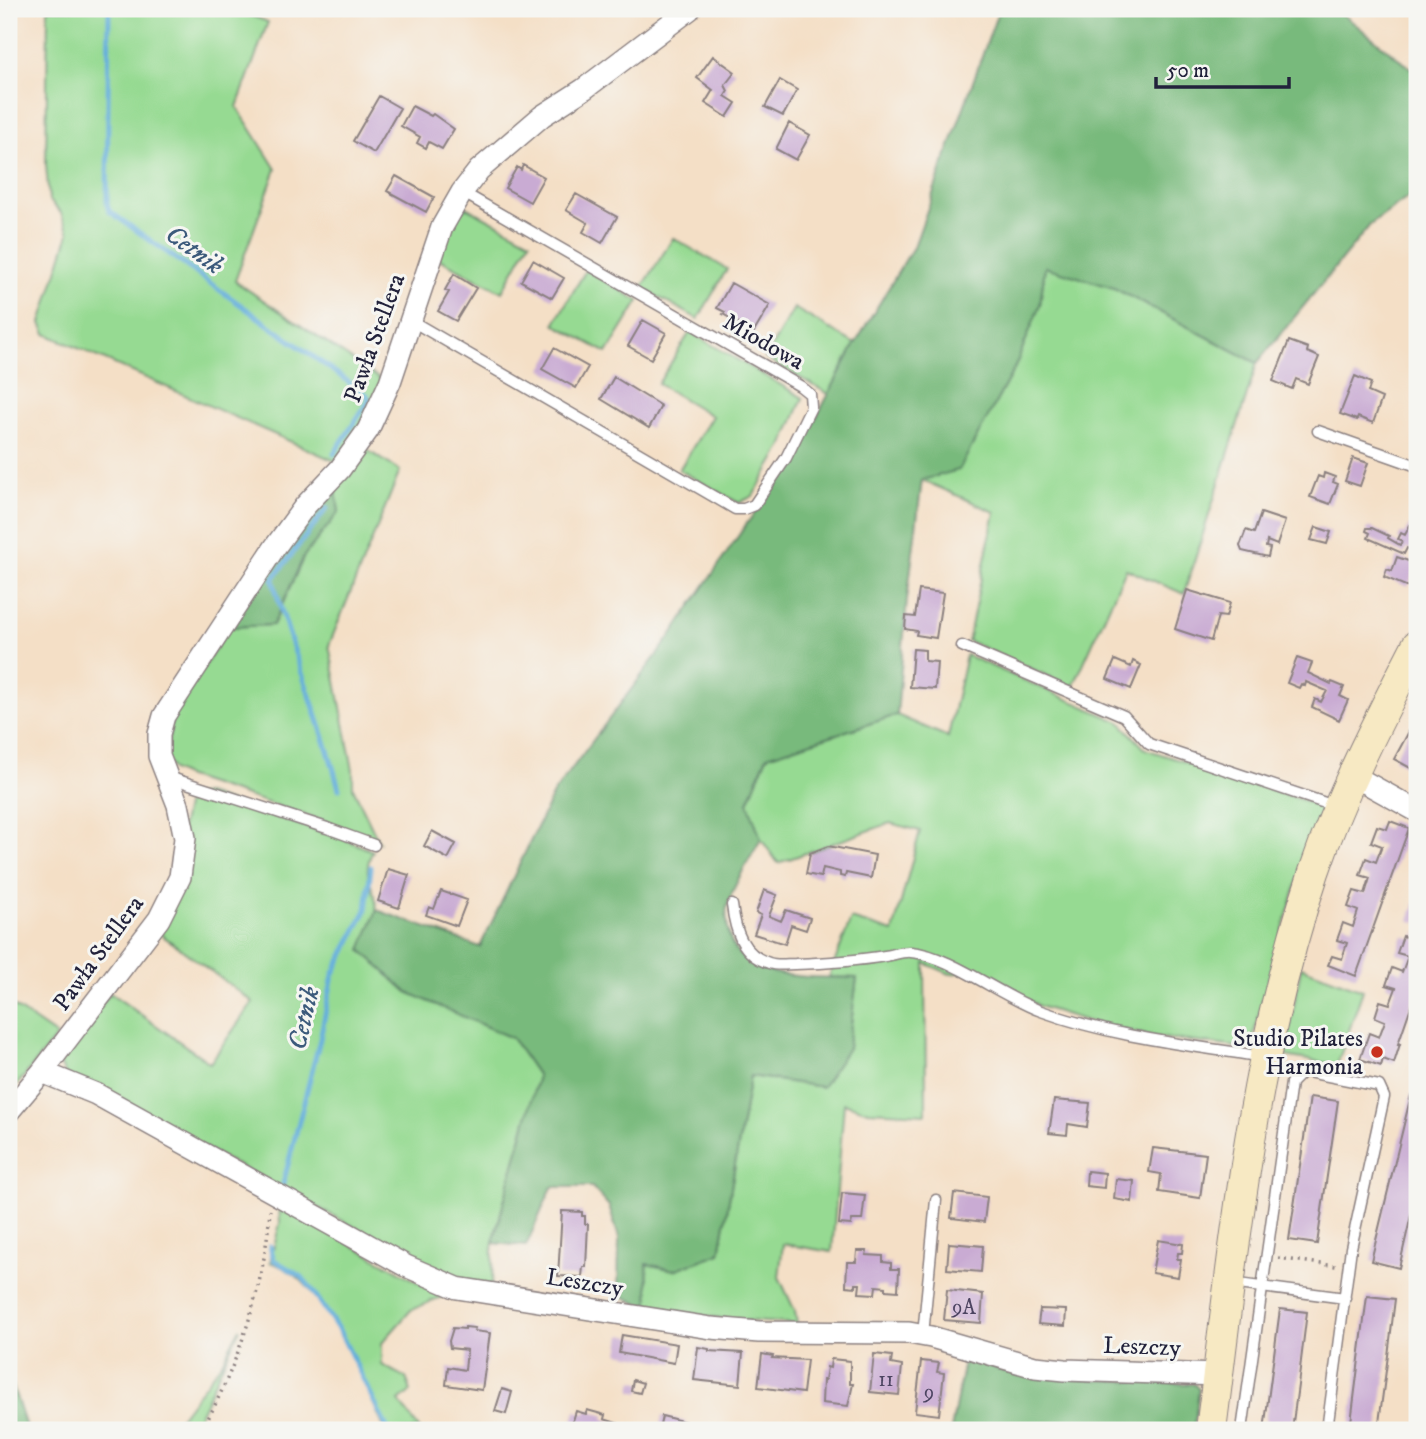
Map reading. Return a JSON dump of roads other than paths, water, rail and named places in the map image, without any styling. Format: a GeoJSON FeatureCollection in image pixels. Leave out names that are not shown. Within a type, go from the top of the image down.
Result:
{"type":"FeatureCollection","features":[{"type":"Feature","properties":{"kind":"street","name":"Pawła Stellera"},"geometry":{"type":"LineString","coordinates":[[42,1072],[159,919],[180,877],[185,838],[178,805],[159,756],[159,734],[164,716],[275,547],[305,506],[340,469],[368,430],[390,382],[442,227],[462,192],[479,170],[542,116],[584,89],[690,9]]}},
{"type":"Feature","properties":{"kind":"street"},"geometry":{"type":"LineString","coordinates":[[1211,1430],[1264,1057],[1296,929],[1337,807],[1417,645]]}},
{"type":"Feature","properties":{"kind":"street"},"geometry":{"type":"LineString","coordinates":[[1352,775],[1417,811]]}},
{"type":"Feature","properties":{"kind":"street"},"geometry":{"type":"LineString","coordinates":[[9,1111],[42,1072]]}},
{"type":"Feature","properties":{"kind":"street","name":"Leszczy"},"geometry":{"type":"LineString","coordinates":[[42,1072],[96,1094],[406,1266],[457,1288],[710,1328],[759,1332],[890,1332],[923,1335],[1035,1367],[1219,1375]]}},
{"type":"Feature","properties":{"kind":"lane","name":"Miodowa"},"geometry":{"type":"LineString","coordinates":[[410,320],[735,509],[754,505],[786,458],[811,407],[810,394],[800,386],[462,192]]}},
{"type":"Feature","properties":{"kind":"lane"},"geometry":{"type":"LineString","coordinates":[[1318,430],[1417,466]]}},
{"type":"Feature","properties":{"kind":"lane"},"geometry":{"type":"LineString","coordinates":[[961,646],[1124,716],[1149,744],[1337,807]]}},
{"type":"Feature","properties":{"kind":"lane"},"geometry":{"type":"LineString","coordinates":[[168,777],[374,845]]}},
{"type":"Feature","properties":{"kind":"lane"},"geometry":{"type":"LineString","coordinates":[[732,905],[733,921],[741,943],[753,956],[771,964],[820,964],[911,952],[943,961],[1038,1010],[1091,1028],[1154,1041],[1264,1057]]}},
{"type":"Feature","properties":{"kind":"lane"},"geometry":{"type":"LineString","coordinates":[[1242,1430],[1291,1083],[1303,1071],[1379,1086],[1384,1097],[1349,1268],[1327,1430]]}},
{"type":"Feature","properties":{"kind":"lane"},"geometry":{"type":"LineString","coordinates":[[923,1335],[936,1200]]}},
{"type":"Feature","properties":{"kind":"lane"},"geometry":{"type":"LineString","coordinates":[[1231,1283],[1345,1298]]}},
{"type":"Feature","properties":{"kind":"waterway","name":"Cetnik"},"geometry":{"type":"LineString","coordinates":[[109,9],[109,211],[367,395],[369,400],[334,454]]}},
{"type":"Feature","properties":{"kind":"waterway","name":"Cetnik"},"geometry":{"type":"LineString","coordinates":[[327,508],[273,579],[339,789]]}},
{"type":"Feature","properties":{"kind":"waterway","name":"Cetnik"},"geometry":{"type":"LineString","coordinates":[[283,1184],[320,1039],[333,975],[366,910],[371,867]]}},
{"type":"Feature","properties":{"kind":"waterway","name":"Cetnik"},"geometry":{"type":"LineString","coordinates":[[270,1246],[274,1260],[302,1277],[340,1332],[388,1430]]}},
{"type":"Feature","properties":{"kind":"place","name":"Studio Pilates Harmonia"},"geometry":{"type":"Point","coordinates":[1377,1052]}}]}
